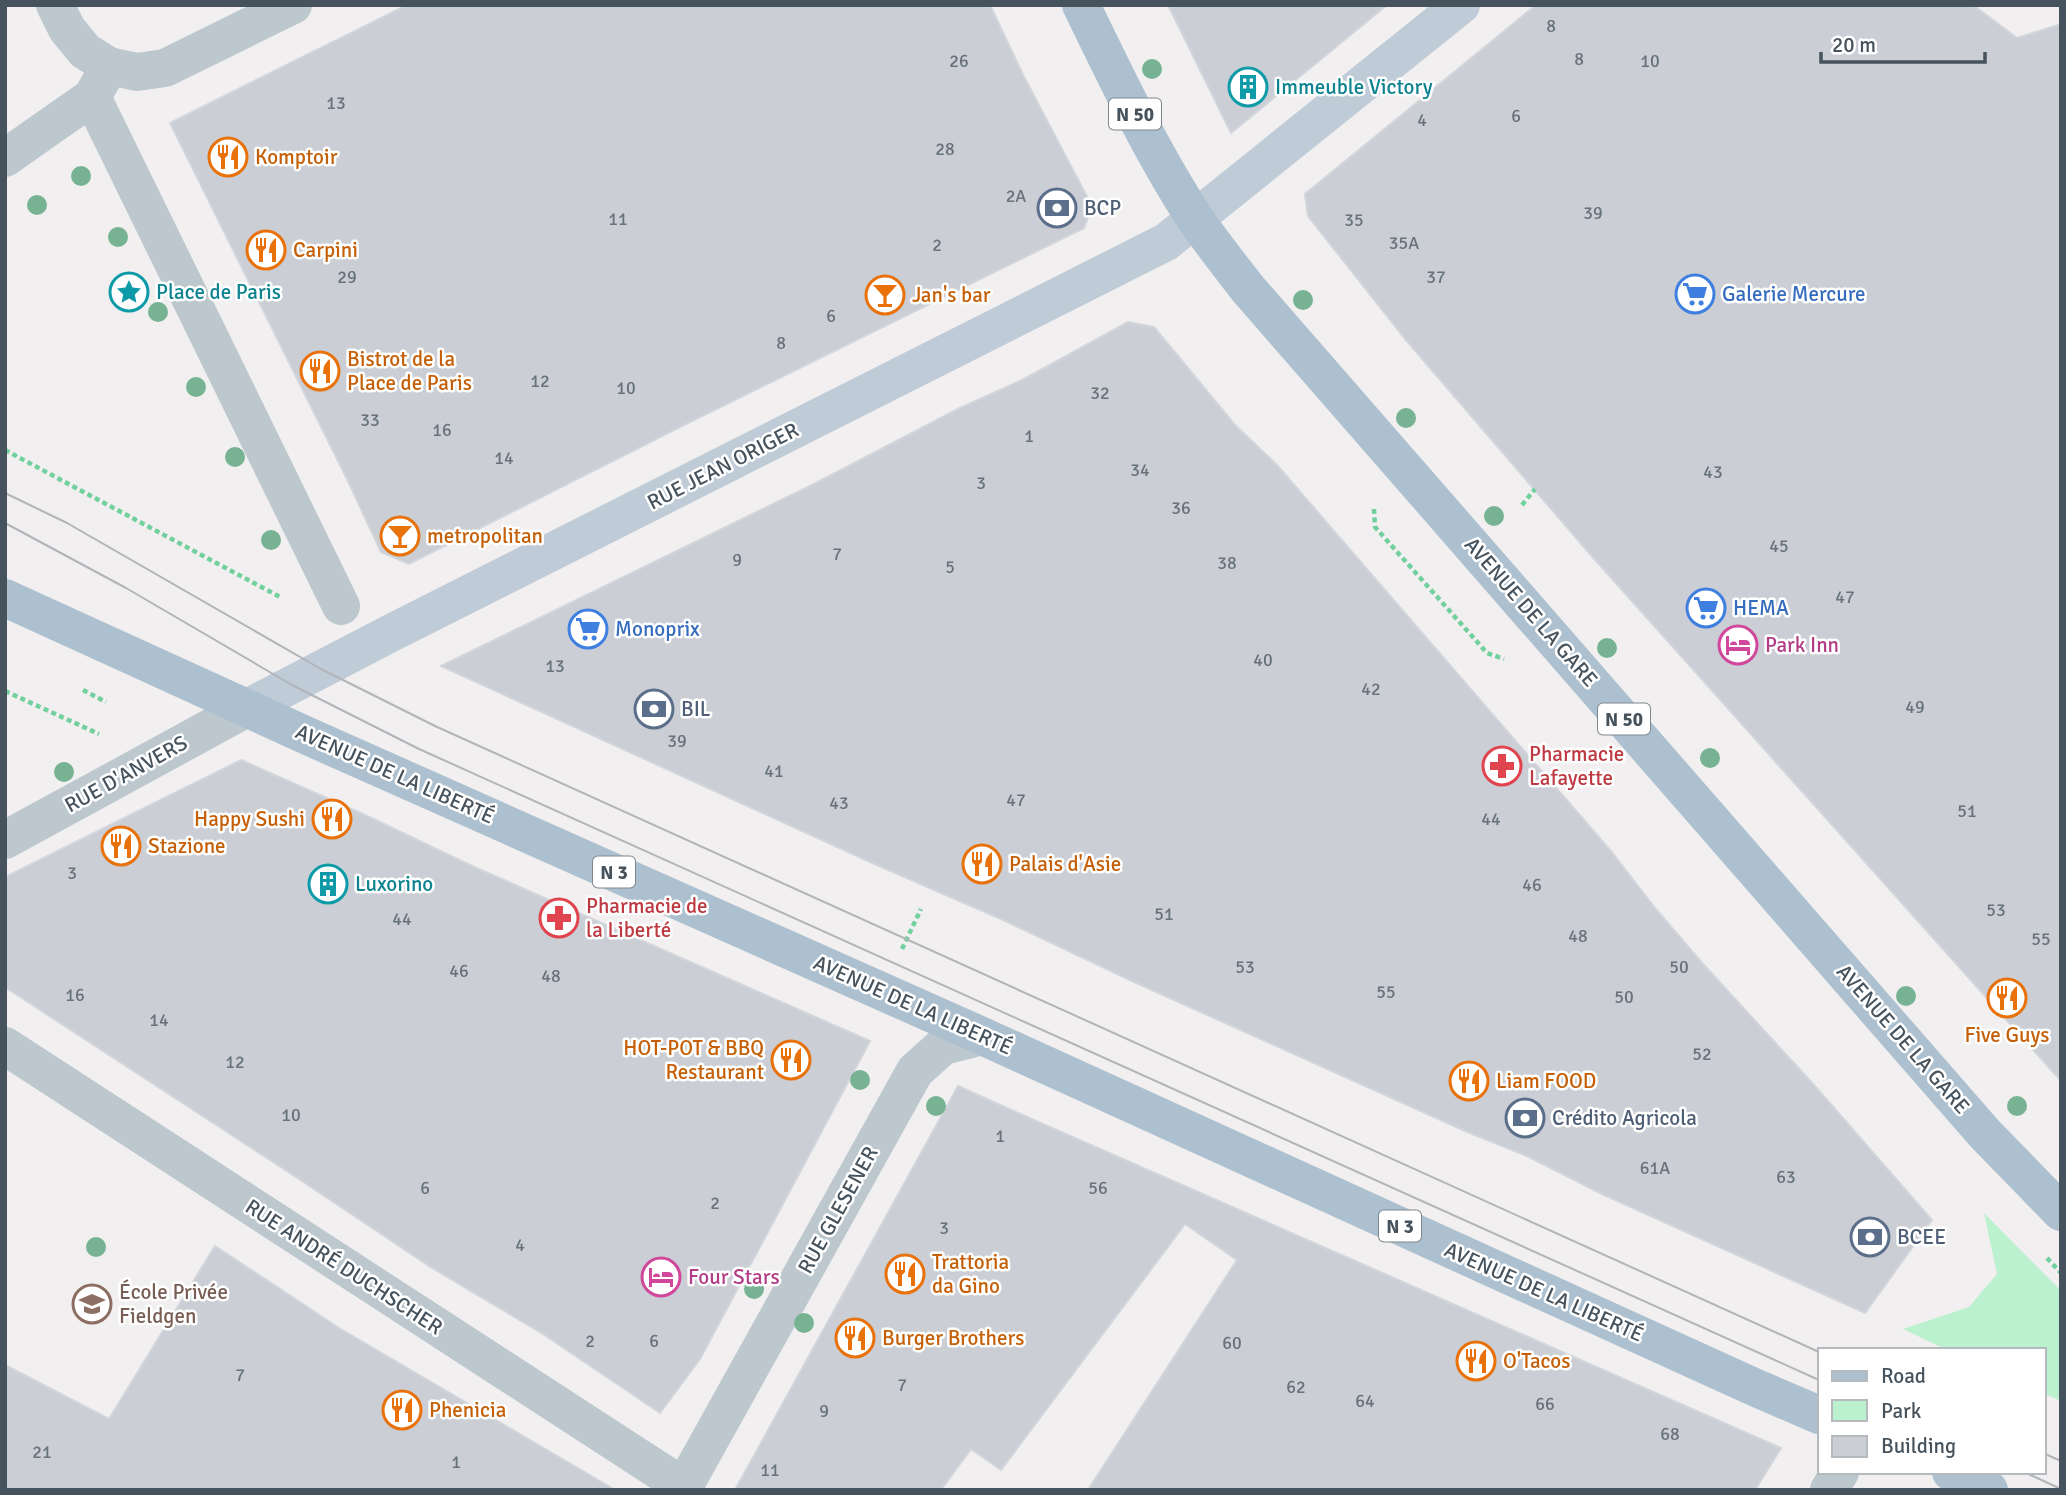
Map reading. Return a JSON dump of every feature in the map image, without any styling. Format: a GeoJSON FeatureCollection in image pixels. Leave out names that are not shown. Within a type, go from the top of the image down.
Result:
{"type":"FeatureCollection","features":[{"type":"Feature","properties":{"kind":"main road","name":"AVENUE DE LA GARE"},"geometry":{"type":"LineString","coordinates":[[1081,5],[1136,117],[1196,220],[1256,299],[1985,1134],[2061,1212]]}},
{"type":"Feature","properties":{"kind":"main road","name":"RUE JEAN ORIGER"},"geometry":{"type":"LineString","coordinates":[[247,708],[405,625],[1166,242],[1461,5]]}},
{"type":"Feature","properties":{"kind":"main road","name":"AVENUE DE LA LIBERTÉ"},"geometry":{"type":"LineString","coordinates":[[5,598],[1818,1415]]}},
{"type":"Feature","properties":{"kind":"main road"},"geometry":{"type":"LineString","coordinates":[[1955,1474],[1989,1490]]}},
{"type":"Feature","properties":{"kind":"street"},"geometry":{"type":"LineString","coordinates":[[55,5],[67,29],[85,51],[101,82],[341,606]]}},
{"type":"Feature","properties":{"kind":"street"},"geometry":{"type":"LineString","coordinates":[[5,158],[101,82],[165,68],[293,5]]}},
{"type":"Feature","properties":{"kind":"street","name":"RUE D'ANVERS"},"geometry":{"type":"LineString","coordinates":[[5,839],[247,708]]}},
{"type":"Feature","properties":{"kind":"street","name":"RUE GLESENER"},"geometry":{"type":"LineString","coordinates":[[683,1488],[915,1072],[943,1046],[982,1036]]}},
{"type":"Feature","properties":{"kind":"street","name":"RUE ANDRÉ DUCHSCHER"},"geometry":{"type":"LineString","coordinates":[[5,1046],[683,1488]]}},
{"type":"Feature","properties":{"kind":"street"},"geometry":{"type":"LineString","coordinates":[[1829,1490],[1839,1474]]}},
{"type":"Feature","properties":{"kind":"path"},"geometry":{"type":"LineString","coordinates":[[5,450],[318,618],[341,606]]}},
{"type":"Feature","properties":{"kind":"path"},"geometry":{"type":"LineString","coordinates":[[1522,505],[1535,489]]}},
{"type":"Feature","properties":{"kind":"path"},"geometry":{"type":"LineString","coordinates":[[5,691],[106,737]]}},
{"type":"Feature","properties":{"kind":"green space"},"geometry":{"type":"Polygon","coordinates":[[[1984,1213],[2061,1291],[2061,1401],[2045,1394],[2045,1348],[1943,1348],[1903,1329],[1969,1307],[1997,1274],[1984,1213]]]}},
{"type":"Feature","properties":{"kind":"building"},"geometry":{"type":"Polygon","coordinates":[[[407,5],[990,5],[1023,75],[1092,206],[1084,228],[409,564],[381,552],[170,123],[407,5]]]}},
{"type":"Feature","properties":{"kind":"building","name":"Immeuble Victory"},"geometry":{"type":"Polygon","coordinates":[[[1168,5],[1387,5],[1231,133],[1168,5]]]}},
{"type":"Feature","properties":{"kind":"building"},"geometry":{"type":"Polygon","coordinates":[[[1536,5],[1973,5],[2017,38],[2061,24],[2061,1081],[1589,553],[1406,340],[1308,216],[1305,194],[1536,5]]]}},
{"type":"Feature","properties":{"kind":"building"},"geometry":{"type":"Polygon","coordinates":[[[1128,322],[1154,327],[1235,425],[1276,464],[1610,850],[1703,964],[1932,1220],[1865,1313],[1602,1194],[1529,1157],[1465,1131],[1132,981],[441,666],[816,483],[958,409],[1024,379],[1128,322]]]}},
{"type":"Feature","properties":{"kind":"building"},"geometry":{"type":"Polygon","coordinates":[[[241,760],[472,866],[870,1041],[700,1359],[660,1413],[543,1334],[429,1266],[5,987],[5,877],[241,760]]]}},
{"type":"Feature","properties":{"kind":"building"},"geometry":{"type":"Polygon","coordinates":[[[958,1086],[1781,1448],[1755,1490],[1088,1490],[1237,1260],[1185,1224],[1001,1470],[971,1449],[941,1490],[735,1490],[958,1086]]]}},
{"type":"Feature","properties":{"kind":"building"},"geometry":{"type":"Polygon","coordinates":[[[215,1246],[339,1328],[615,1490],[5,1490],[5,1365],[109,1419],[215,1246]]]}},
{"type":"Feature","properties":{"kind":"tram line"},"geometry":{"type":"LineString","coordinates":[[5,493],[67,523],[321,669],[435,726],[1818,1352]]}},
{"type":"Feature","properties":{"kind":"tram line"},"geometry":{"type":"LineString","coordinates":[[5,523],[126,588],[292,685],[419,749],[1818,1380]]}},
{"type":"Feature","properties":{"kind":"tram line"},"geometry":{"type":"LineString","coordinates":[[2045,1454],[2061,1461]]}},
{"type":"Feature","properties":{"kind":"tram line"},"geometry":{"type":"LineString","coordinates":[[2028,1474],[2061,1489]]}},
{"type":"Feature","properties":{"kind":"place","name":"Immeuble Victory"},"geometry":{"type":"Point","coordinates":[1248,87]}},
{"type":"Feature","properties":{"kind":"place","name":"Komptoir"},"geometry":{"type":"Point","coordinates":[228,157]}},
{"type":"Feature","properties":{"kind":"place","name":"BCP"},"geometry":{"type":"Point","coordinates":[1057,208]}},
{"type":"Feature","properties":{"kind":"place","name":"Carpini"},"geometry":{"type":"Point","coordinates":[266,250]}},
{"type":"Feature","properties":{"kind":"place","name":"Place de Paris"},"geometry":{"type":"Point","coordinates":[129,292]}},
{"type":"Feature","properties":{"kind":"place","name":"Galerie Mercure"},"geometry":{"type":"Point","coordinates":[1695,294]}},
{"type":"Feature","properties":{"kind":"place","name":"Jan's bar"},"geometry":{"type":"Point","coordinates":[885,295]}},
{"type":"Feature","properties":{"kind":"place","name":"Bistrot de la Place de Paris"},"geometry":{"type":"Point","coordinates":[320,371]}},
{"type":"Feature","properties":{"kind":"place","name":"metropolitan"},"geometry":{"type":"Point","coordinates":[400,536]}},
{"type":"Feature","properties":{"kind":"place","name":"HEMA"},"geometry":{"type":"Point","coordinates":[1706,608]}},
{"type":"Feature","properties":{"kind":"place","name":"Monoprix"},"geometry":{"type":"Point","coordinates":[588,629]}},
{"type":"Feature","properties":{"kind":"place","name":"Park Inn"},"geometry":{"type":"Point","coordinates":[1738,645]}},
{"type":"Feature","properties":{"kind":"place","name":"BIL"},"geometry":{"type":"Point","coordinates":[654,709]}},
{"type":"Feature","properties":{"kind":"place","name":"Pharmacie Lafayette"},"geometry":{"type":"Point","coordinates":[1502,766]}},
{"type":"Feature","properties":{"kind":"place","name":"Happy Sushi"},"geometry":{"type":"Point","coordinates":[332,819]}},
{"type":"Feature","properties":{"kind":"place","name":"Stazione"},"geometry":{"type":"Point","coordinates":[121,846]}},
{"type":"Feature","properties":{"kind":"place","name":"Palais d'Asie"},"geometry":{"type":"Point","coordinates":[982,864]}},
{"type":"Feature","properties":{"kind":"place","name":"Luxorino"},"geometry":{"type":"Point","coordinates":[328,884]}},
{"type":"Feature","properties":{"kind":"place","name":"Pharmacie de la Liberté"},"geometry":{"type":"Point","coordinates":[559,918]}},
{"type":"Feature","properties":{"kind":"place","name":"Five Guys"},"geometry":{"type":"Point","coordinates":[2007,998]}},
{"type":"Feature","properties":{"kind":"place","name":"HOT-POT & BBQ Restaurant"},"geometry":{"type":"Point","coordinates":[791,1060]}},
{"type":"Feature","properties":{"kind":"place","name":"Liam FOOD"},"geometry":{"type":"Point","coordinates":[1469,1081]}},
{"type":"Feature","properties":{"kind":"place","name":"Crédito Agricola"},"geometry":{"type":"Point","coordinates":[1525,1118]}},
{"type":"Feature","properties":{"kind":"place","name":"BCEE"},"geometry":{"type":"Point","coordinates":[1870,1237]}},
{"type":"Feature","properties":{"kind":"place","name":"Trattoria da Gino"},"geometry":{"type":"Point","coordinates":[905,1274]}},
{"type":"Feature","properties":{"kind":"place","name":"Four Stars"},"geometry":{"type":"Point","coordinates":[661,1277]}},
{"type":"Feature","properties":{"kind":"place","name":"École Privée Fieldgen"},"geometry":{"type":"Point","coordinates":[92,1304]}},
{"type":"Feature","properties":{"kind":"place","name":"Burger Brothers"},"geometry":{"type":"Point","coordinates":[855,1338]}},
{"type":"Feature","properties":{"kind":"place","name":"O'Tacos"},"geometry":{"type":"Point","coordinates":[1476,1361]}},
{"type":"Feature","properties":{"kind":"place","name":"Phenicia"},"geometry":{"type":"Point","coordinates":[402,1410]}}]}
